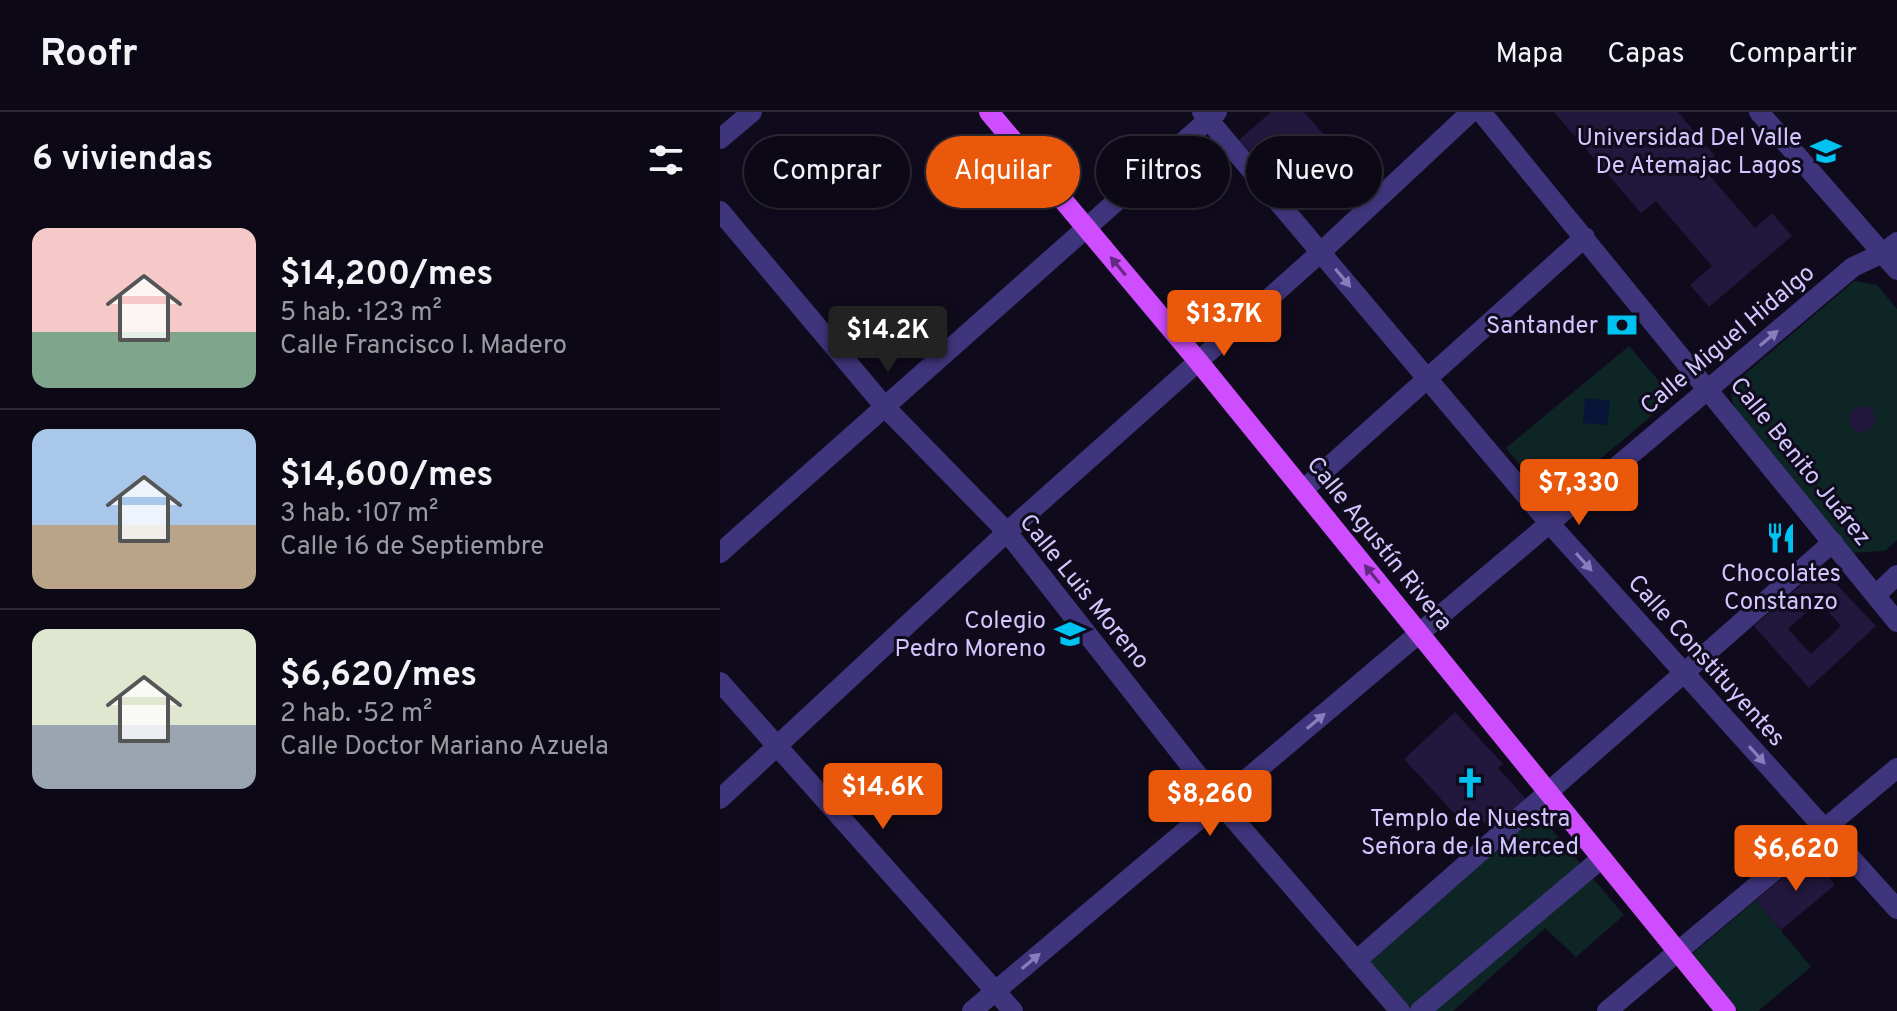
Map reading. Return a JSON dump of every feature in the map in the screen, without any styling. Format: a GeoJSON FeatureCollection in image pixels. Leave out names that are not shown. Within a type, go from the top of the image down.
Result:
{"type":"FeatureCollection","features":[{"type":"Feature","properties":{"kind":"main road","name":"Calle Agustín Rivera"},"geometry":{"type":"LineString","coordinates":[[989,112],[1422,634],[1726,1011]]}},
{"type":"Feature","properties":{"kind":"street"},"geometry":{"type":"LineString","coordinates":[[720,139],[752,112]]}},
{"type":"Feature","properties":{"kind":"street","name":"Calle Benito Juárez"},"geometry":{"type":"LineString","coordinates":[[1481,112],[1710,388],[1897,622]]}},
{"type":"Feature","properties":{"kind":"street"},"geometry":{"type":"LineString","coordinates":[[1759,112],[1890,248],[1897,270]]}},
{"type":"Feature","properties":{"kind":"street"},"geometry":{"type":"LineString","coordinates":[[720,553],[1209,115]]}},
{"type":"Feature","properties":{"kind":"street","name":"Calle Constituyentes"},"geometry":{"type":"LineString","coordinates":[[1209,115],[1550,524],[1897,909]]}},
{"type":"Feature","properties":{"kind":"street"},"geometry":{"type":"LineString","coordinates":[[720,799],[1007,532],[1321,252],[1458,116]]}},
{"type":"Feature","properties":{"kind":"street","name":"Calle Luis Moreno"},"geometry":{"type":"LineString","coordinates":[[720,211],[885,407],[1007,532],[1219,802],[1400,1011]]}},
{"type":"Feature","properties":{"kind":"street"},"geometry":{"type":"LineString","coordinates":[[1303,490],[1585,237]]}},
{"type":"Feature","properties":{"kind":"street","name":"Calle Miguel Hidalgo"},"geometry":{"type":"LineString","coordinates":[[972,1011],[1853,267],[1890,248]]}},
{"type":"Feature","properties":{"kind":"street"},"geometry":{"type":"LineString","coordinates":[[1356,961],[1833,542]]}},
{"type":"Feature","properties":{"kind":"street"},"geometry":{"type":"LineString","coordinates":[[1876,595],[1897,575]]}},
{"type":"Feature","properties":{"kind":"street"},"geometry":{"type":"LineString","coordinates":[[720,682],[1013,1011]]}},
{"type":"Feature","properties":{"kind":"street"},"geometry":{"type":"LineString","coordinates":[[1607,1011],[1897,768]]}},
{"type":"Feature","properties":{"kind":"street"},"geometry":{"type":"LineString","coordinates":[[1420,1011],[1602,858]]}},
{"type":"Feature","properties":{"kind":"green space"},"geometry":{"type":"Polygon","coordinates":[[[1854,281],[1877,285],[1897,309],[1897,540],[1885,551],[1851,553],[1734,410],[1730,387],[1854,281]]]}},
{"type":"Feature","properties":{"kind":"green space"},"geometry":{"type":"Polygon","coordinates":[[[1629,346],[1668,392],[1668,402],[1550,501],[1506,448],[1629,346]]]}},
{"type":"Feature","properties":{"kind":"green space"},"geometry":{"type":"Polygon","coordinates":[[[1526,799],[1624,915],[1576,957],[1545,928],[1453,1011],[1410,1011],[1357,953],[1526,799]]]}},
{"type":"Feature","properties":{"kind":"green space"},"geometry":{"type":"Polygon","coordinates":[[[1756,900],[1811,967],[1758,1011],[1738,1011],[1690,956],[1756,900]]]}},
{"type":"Feature","properties":{"kind":"water"},"geometry":{"type":"Polygon","coordinates":[[[1585,398],[1610,401],[1607,425],[1583,423],[1585,398]]]}},
{"type":"Feature","properties":{"kind":"building"},"geometry":{"type":"Polygon","coordinates":[[[1271,112],[1304,112],[1325,136],[1246,136],[1246,148],[1239,140],[1271,112]]]}},
{"type":"Feature","properties":{"kind":"building"},"geometry":{"type":"Polygon","coordinates":[[[1554,112],[1678,112],[1715,156],[1702,167],[1755,228],[1772,213],[1792,236],[1709,307],[1690,285],[1712,266],[1656,201],[1641,213],[1554,112]]]}},
{"type":"Feature","properties":{"kind":"building"},"geometry":{"type":"Polygon","coordinates":[[[1862,406],[1871,410],[1875,419],[1871,428],[1862,432],[1853,428],[1849,419],[1853,410],[1862,406]]]}},
{"type":"Feature","properties":{"kind":"building"},"geometry":{"type":"Polygon","coordinates":[[[1803,583],[1835,583],[1876,626],[1809,688],[1754,626],[1803,583]],[[1824,607],[1810,609],[1788,629],[1811,654],[1841,626],[1824,607]]]}},
{"type":"Feature","properties":{"kind":"building","name":"Templo de Nuestra Señora de la Merced"},"geometry":{"type":"Polygon","coordinates":[[[1455,712],[1503,764],[1498,768],[1526,799],[1492,831],[1476,814],[1464,824],[1404,759],[1455,712]]]}},
{"type":"Feature","properties":{"kind":"building"},"geometry":{"type":"Polygon","coordinates":[[[1811,855],[1835,885],[1781,930],[1756,900],[1811,855]]]}},
{"type":"Feature","properties":{"kind":"place","name":"Universidad Del Valle De Atemajac Lagos"},"geometry":{"type":"Point","coordinates":[1826,151]}},
{"type":"Feature","properties":{"kind":"place","name":"Santander"},"geometry":{"type":"Point","coordinates":[1622,325]}},
{"type":"Feature","properties":{"kind":"place","name":"Chocolates Constanzo"},"geometry":{"type":"Point","coordinates":[1781,538]}},
{"type":"Feature","properties":{"kind":"place","name":"Colegio Pedro Moreno"},"geometry":{"type":"Point","coordinates":[1070,634]}},
{"type":"Feature","properties":{"kind":"place","name":"Templo de Nuestra Señora de la Merced"},"geometry":{"type":"Point","coordinates":[1470,783]}}]}
